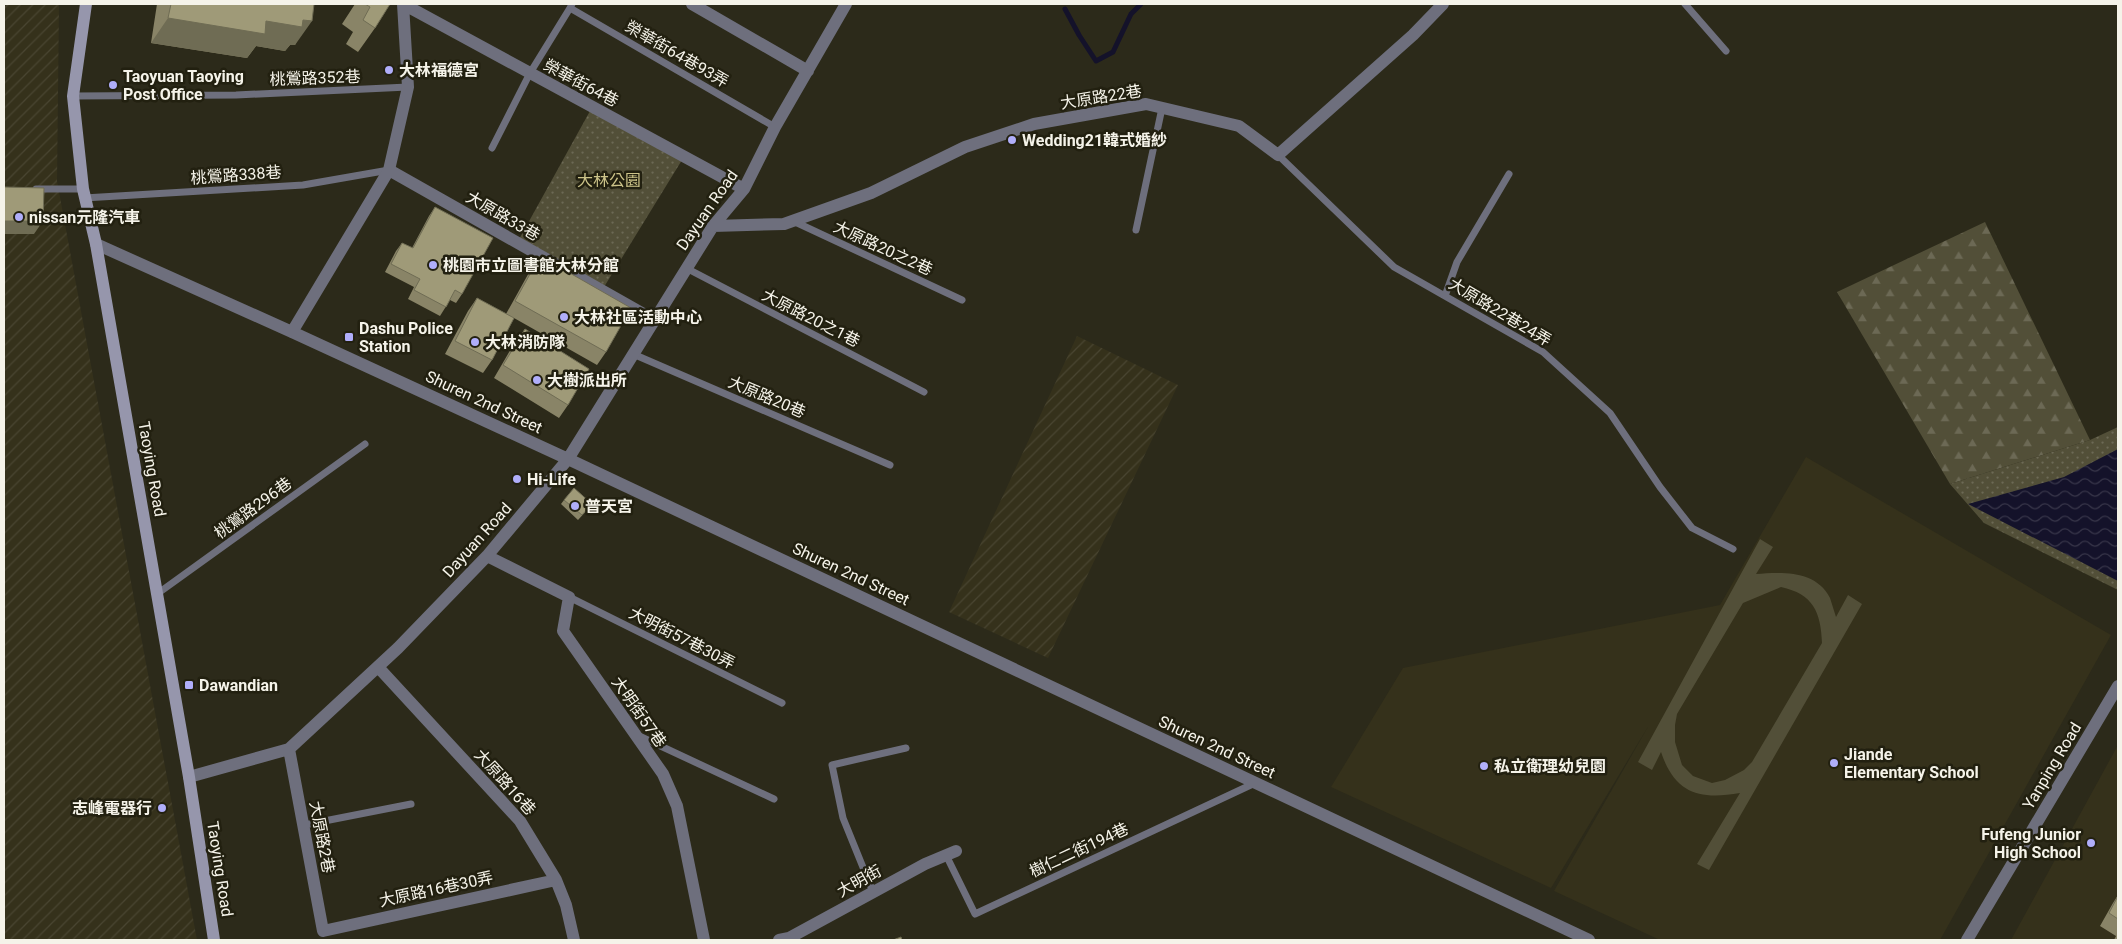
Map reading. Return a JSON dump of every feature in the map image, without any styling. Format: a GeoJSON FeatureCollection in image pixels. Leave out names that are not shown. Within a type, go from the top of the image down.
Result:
{"type":"FeatureCollection","features":[{"type":"Feature","properties":{"kind":"main road","name":"Taoying Road"},"geometry":{"type":"LineString","coordinates":[[86,4],[73,96],[84,194],[96,244],[189,777],[214,940]]}},
{"type":"Feature","properties":{"kind":"street","name":"榮華街64巷"},"geometry":{"type":"LineString","coordinates":[[403,4],[744,190]]}},
{"type":"Feature","properties":{"kind":"street","name":"榮華街64巷"},"geometry":{"type":"LineString","coordinates":[[292,332],[389,170],[408,87],[403,4]]}},
{"type":"Feature","properties":{"kind":"street"},"geometry":{"type":"LineString","coordinates":[[692,4],[808,71]]}},
{"type":"Feature","properties":{"kind":"street","name":"Dayuan Road"},"geometry":{"type":"LineString","coordinates":[[189,777],[289,749],[378,667],[487,556],[568,459],[712,226],[744,190],[775,127],[846,4]]}},
{"type":"Feature","properties":{"kind":"street"},"geometry":{"type":"LineString","coordinates":[[1278,155],[1413,34],[1443,4]]}},
{"type":"Feature","properties":{"kind":"street","name":"大原路22巷"},"geometry":{"type":"LineString","coordinates":[[712,226],[784,224],[871,193],[965,147],[1034,124],[1146,104],[1239,126],[1278,155]]}},
{"type":"Feature","properties":{"kind":"street","name":"大原路33巷"},"geometry":{"type":"LineString","coordinates":[[389,170],[654,320]]}},
{"type":"Feature","properties":{"kind":"street","name":"Shuren 2nd Street"},"geometry":{"type":"LineString","coordinates":[[96,244],[568,459],[1589,940]]}},
{"type":"Feature","properties":{"kind":"street"},"geometry":{"type":"LineString","coordinates":[[487,556],[569,597]]}},
{"type":"Feature","properties":{"kind":"street","name":"大明街57巷"},"geometry":{"type":"LineString","coordinates":[[569,597],[563,631],[663,774],[677,806],[704,940]]}},
{"type":"Feature","properties":{"kind":"street","name":"大原路16巷"},"geometry":{"type":"LineString","coordinates":[[378,667],[520,821],[556,880],[566,905],[574,940]]}},
{"type":"Feature","properties":{"kind":"street","name":"Yanping Road"},"geometry":{"type":"LineString","coordinates":[[1967,940],[2118,686]]}},
{"type":"Feature","properties":{"kind":"street","name":"大原路2巷"},"geometry":{"type":"LineString","coordinates":[[289,749],[323,931]]}},
{"type":"Feature","properties":{"kind":"street","name":"大明街"},"geometry":{"type":"LineString","coordinates":[[779,940],[789,938],[951,853]]}},
{"type":"Feature","properties":{"kind":"street","name":"大原路16巷30弄"},"geometry":{"type":"LineString","coordinates":[[323,931],[556,880]]}},
{"type":"Feature","properties":{"kind":"lane"},"geometry":{"type":"LineString","coordinates":[[1685,4],[1726,51]]}},
{"type":"Feature","properties":{"kind":"lane"},"geometry":{"type":"LineString","coordinates":[[492,148],[530,73],[571,6]]}},
{"type":"Feature","properties":{"kind":"lane","name":"榮華街64巷93弄"},"geometry":{"type":"LineString","coordinates":[[571,6],[775,127]]}},
{"type":"Feature","properties":{"kind":"lane","name":"桃鶯路352巷"},"geometry":{"type":"LineString","coordinates":[[73,96],[236,95],[408,87]]}},
{"type":"Feature","properties":{"kind":"lane"},"geometry":{"type":"LineString","coordinates":[[1136,230],[1162,108]]}},
{"type":"Feature","properties":{"kind":"lane","name":"大原路22巷24弄"},"geometry":{"type":"LineString","coordinates":[[1278,155],[1394,267],[1543,352],[1610,412],[1660,487],[1692,528],[1733,549]]}},
{"type":"Feature","properties":{"kind":"lane","name":"桃鶯路338巷"},"geometry":{"type":"LineString","coordinates":[[24,189],[84,194],[303,185],[389,170]]}},
{"type":"Feature","properties":{"kind":"lane"},"geometry":{"type":"LineString","coordinates":[[1445,296],[1457,262],[1509,174]]}},
{"type":"Feature","properties":{"kind":"lane","name":"大原路20之2巷"},"geometry":{"type":"LineString","coordinates":[[792,221],[962,300]]}},
{"type":"Feature","properties":{"kind":"lane","name":"大原路20之1巷"},"geometry":{"type":"LineString","coordinates":[[686,268],[924,392]]}},
{"type":"Feature","properties":{"kind":"lane","name":"大原路20巷"},"geometry":{"type":"LineString","coordinates":[[633,354],[890,465]]}},
{"type":"Feature","properties":{"kind":"lane","name":"桃鶯路296巷"},"geometry":{"type":"LineString","coordinates":[[157,594],[365,444]]}},
{"type":"Feature","properties":{"kind":"lane","name":"大明街57巷30弄"},"geometry":{"type":"LineString","coordinates":[[569,597],[782,703]]}},
{"type":"Feature","properties":{"kind":"lane"},"geometry":{"type":"LineString","coordinates":[[635,733],[774,799]]}},
{"type":"Feature","properties":{"kind":"lane"},"geometry":{"type":"LineString","coordinates":[[874,892],[843,818],[832,765],[906,748]]}},
{"type":"Feature","properties":{"kind":"lane","name":"樹仁二街194巷"},"geometry":{"type":"LineString","coordinates":[[951,853],[975,914],[1255,783]]}},
{"type":"Feature","properties":{"kind":"lane"},"geometry":{"type":"LineString","coordinates":[[304,825],[411,804]]}},
{"type":"Feature","properties":{"kind":"shaded area"},"geometry":{"type":"Polygon","coordinates":[[[4,4],[59,4],[57,181],[197,940],[4,940],[4,4]]]}},
{"type":"Feature","properties":{"kind":"shaded area"},"geometry":{"type":"Polygon","coordinates":[[[1077,336],[1178,385],[1048,658],[949,612],[1077,336]]]}},
{"type":"Feature","properties":{"kind":"shaded area","name":"Jiande Elementary School"},"geometry":{"type":"Polygon","coordinates":[[[1806,457],[2111,635],[1940,940],[1660,940],[1554,891],[1649,725],[1551,888],[1331,787],[1403,668],[1720,605],[1806,457]]]}},
{"type":"Feature","properties":{"kind":"shaded area","name":"Fufeng Junior High School"},"geometry":{"type":"Polygon","coordinates":[[[2118,745],[2118,940],[2011,940],[2118,745]]]}},
{"type":"Feature","properties":{"kind":"green space","name":"大林公園"},"geometry":{"type":"Polygon","coordinates":[[[590,111],[682,160],[604,287],[517,243],[590,111]]]}},
{"type":"Feature","properties":{"kind":"green space"},"geometry":{"type":"Polygon","coordinates":[[[1985,222],[2090,440],[1950,484],[1837,292],[1985,222]]]}},
{"type":"Feature","properties":{"kind":"green space"},"geometry":{"type":"Polygon","coordinates":[[[2118,427],[2118,590],[1984,523],[1950,484],[2090,440],[2118,427]]]}},
{"type":"Feature","properties":{"kind":"green space"},"geometry":{"type":"Polygon","coordinates":[[[1760,539],[1773,547],[1756,574],[1787,573],[1816,582],[1830,598],[1836,617],[1848,595],[1862,604],[1709,870],[1697,864],[1740,793],[1713,795],[1691,791],[1674,777],[1661,752],[1652,770],[1638,762],[1760,539]],[[1781,587],[1743,603],[1677,714],[1675,742],[1682,765],[1693,776],[1712,783],[1725,780],[1744,770],[1752,762],[1822,643],[1820,622],[1813,606],[1801,594],[1781,587]]]}},
{"type":"Feature","properties":{"kind":"water"},"geometry":{"type":"Polygon","coordinates":[[[2118,449],[2118,581],[1968,504],[2064,477],[2118,449]]]}},
{"type":"Feature","properties":{"kind":"building"},"geometry":{"type":"Polygon","coordinates":[[[171,4],[314,4],[312,21],[303,20],[302,27],[266,21],[265,34],[168,18],[171,4]]]}},
{"type":"Feature","properties":{"kind":"building"},"geometry":{"type":"Polygon","coordinates":[[[365,4],[390,4],[375,28],[363,20],[370,7],[365,4]]]}},
{"type":"Feature","properties":{"kind":"building"},"geometry":{"type":"Polygon","coordinates":[[[4,187],[44,188],[43,221],[4,221],[4,187]]]}},
{"type":"Feature","properties":{"kind":"building","name":"桃園市立圖書館大林分館"},"geometry":{"type":"Polygon","coordinates":[[[435,207],[493,238],[462,294],[455,290],[446,307],[414,290],[420,279],[391,264],[402,243],[413,248],[435,207]]]}},
{"type":"Feature","properties":{"kind":"building","name":"大林社區活動中心"},"geometry":{"type":"Polygon","coordinates":[[[540,256],[631,308],[606,352],[515,301],[540,256]]]}},
{"type":"Feature","properties":{"kind":"building","name":"大林消防隊"},"geometry":{"type":"Polygon","coordinates":[[[477,298],[514,318],[492,360],[455,341],[477,298]]]}},
{"type":"Feature","properties":{"kind":"building","name":"大樹派出所"},"geometry":{"type":"Polygon","coordinates":[[[525,329],[589,369],[568,405],[503,365],[525,329]]]}},
{"type":"Feature","properties":{"kind":"building","name":"普天宮"},"geometry":{"type":"Polygon","coordinates":[[[574,488],[592,504],[582,515],[564,500],[574,488]]]}},
{"type":"Feature","properties":{"kind":"building"},"geometry":{"type":"Polygon","coordinates":[[[2118,896],[2118,919],[2109,913],[2118,896]]]}},
{"type":"Feature","properties":{"kind":"waterway"},"geometry":{"type":"LineString","coordinates":[[1065,9],[1096,61],[1113,52],[1131,14],[1141,4]]}},
{"type":"Feature","properties":{"kind":"place","name":"大林福德宮"},"geometry":{"type":"Point","coordinates":[389,70]}},
{"type":"Feature","properties":{"kind":"place","name":"Taoyuan Taoying Post Office"},"geometry":{"type":"Point","coordinates":[113,85]}},
{"type":"Feature","properties":{"kind":"place","name":"Wedding21韓式婚紗"},"geometry":{"type":"Point","coordinates":[1012,140]}},
{"type":"Feature","properties":{"kind":"place","name":"nissan元隆汽車"},"geometry":{"type":"Point","coordinates":[19,217]}},
{"type":"Feature","properties":{"kind":"place","name":"桃園市立圖書館大林分館"},"geometry":{"type":"Point","coordinates":[433,265]}},
{"type":"Feature","properties":{"kind":"place","name":"大林社區活動中心"},"geometry":{"type":"Point","coordinates":[564,317]}},
{"type":"Feature","properties":{"kind":"place","name":"Dashu Police Station"},"geometry":{"type":"Point","coordinates":[349,337]}},
{"type":"Feature","properties":{"kind":"place","name":"大林消防隊"},"geometry":{"type":"Point","coordinates":[475,342]}},
{"type":"Feature","properties":{"kind":"place","name":"大樹派出所"},"geometry":{"type":"Point","coordinates":[537,380]}},
{"type":"Feature","properties":{"kind":"place","name":"Hi-Life"},"geometry":{"type":"Point","coordinates":[517,479]}},
{"type":"Feature","properties":{"kind":"place","name":"普天宮"},"geometry":{"type":"Point","coordinates":[575,506]}},
{"type":"Feature","properties":{"kind":"place","name":"Dawandian"},"geometry":{"type":"Point","coordinates":[189,685]}},
{"type":"Feature","properties":{"kind":"place","name":"Jiande Elementary School"},"geometry":{"type":"Point","coordinates":[1834,763]}},
{"type":"Feature","properties":{"kind":"place","name":"私立衛理幼兒園"},"geometry":{"type":"Point","coordinates":[1484,766]}},
{"type":"Feature","properties":{"kind":"place","name":"志峰電器行"},"geometry":{"type":"Point","coordinates":[162,808]}},
{"type":"Feature","properties":{"kind":"place","name":"Fufeng Junior High School"},"geometry":{"type":"Point","coordinates":[2091,843]}}]}
